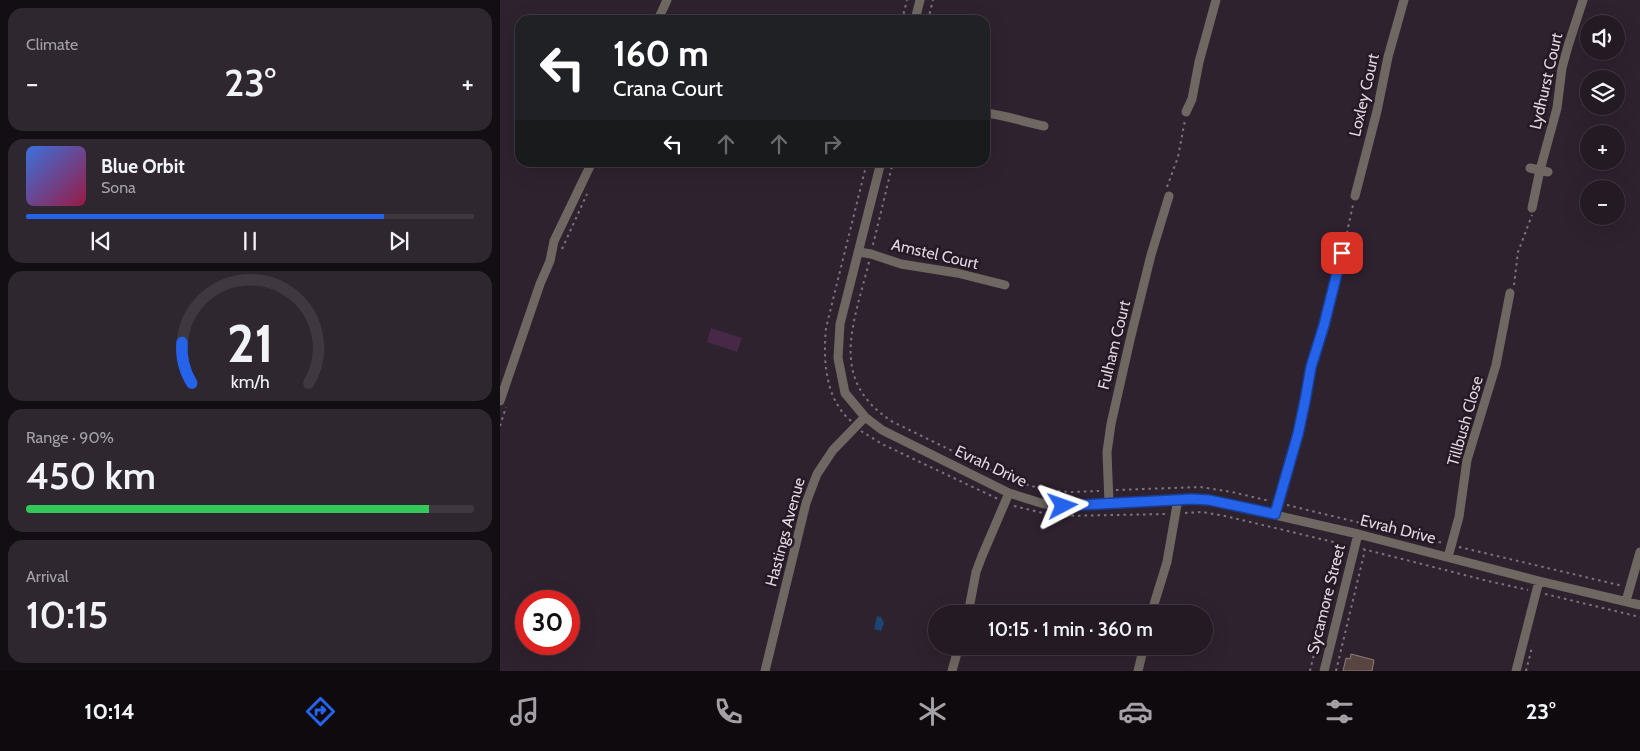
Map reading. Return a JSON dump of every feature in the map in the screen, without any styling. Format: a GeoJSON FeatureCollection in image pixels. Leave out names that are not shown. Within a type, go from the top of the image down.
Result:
{"type":"FeatureCollection","features":[{"type":"Feature","properties":{"kind":"street"},"geometry":{"type":"LineString","coordinates":[[660,15],[667,0]]}},
{"type":"Feature","properties":{"kind":"street"},"geometry":{"type":"LineString","coordinates":[[916,15],[920,0]]}},
{"type":"Feature","properties":{"kind":"street"},"geometry":{"type":"LineString","coordinates":[[1186,112],[1192,99],[1199,62],[1216,0]]}},
{"type":"Feature","properties":{"kind":"street","name":"Loxley Court"},"geometry":{"type":"LineString","coordinates":[[1355,196],[1377,111],[1388,56],[1404,0]]}},
{"type":"Feature","properties":{"kind":"street","name":"Lydhurst Court"},"geometry":{"type":"LineString","coordinates":[[1532,208],[1544,171],[1557,108],[1562,68],[1583,0]]}},
{"type":"Feature","properties":{"kind":"street"},"geometry":{"type":"LineString","coordinates":[[990,113],[1044,126]]}},
{"type":"Feature","properties":{"kind":"street"},"geometry":{"type":"LineString","coordinates":[[500,401],[540,284],[550,261],[554,241],[590,167]]}},
{"type":"Feature","properties":{"kind":"street","name":"Evrah Drive"},"geometry":{"type":"LineString","coordinates":[[880,167],[840,324],[838,358],[845,394],[865,418],[882,430],[1009,493],[1028,500],[1054,505],[1178,499],[1209,500],[1358,534],[1539,582],[1640,605]]}},
{"type":"Feature","properties":{"kind":"street"},"geometry":{"type":"LineString","coordinates":[[1530,168],[1544,171]]}},
{"type":"Feature","properties":{"kind":"street","name":"Fulham Court"},"geometry":{"type":"LineString","coordinates":[[1110,503],[1107,452],[1111,424],[1151,255],[1169,196]]}},
{"type":"Feature","properties":{"kind":"street","name":"Amstel Court"},"geometry":{"type":"LineString","coordinates":[[859,252],[901,264],[956,273],[1004,285]]}},
{"type":"Feature","properties":{"kind":"street"},"geometry":{"type":"LineString","coordinates":[[1275,514],[1298,434],[1311,367],[1324,325],[1342,253]]}},
{"type":"Feature","properties":{"kind":"street","name":"Tillbush Close"},"geometry":{"type":"LineString","coordinates":[[1448,557],[1459,517],[1468,460],[1496,365],[1510,293]]}},
{"type":"Feature","properties":{"kind":"street","name":"Hastings Avenue"},"geometry":{"type":"LineString","coordinates":[[765,671],[806,503],[817,474],[833,450],[865,418]]}},
{"type":"Feature","properties":{"kind":"street"},"geometry":{"type":"LineString","coordinates":[[970,605],[976,572],[1009,493]]}},
{"type":"Feature","properties":{"kind":"street"},"geometry":{"type":"LineString","coordinates":[[1154,605],[1167,562],[1178,499]]}},
{"type":"Feature","properties":{"kind":"street","name":"Sycamore Street"},"geometry":{"type":"LineString","coordinates":[[1324,671],[1358,534]]}},
{"type":"Feature","properties":{"kind":"street"},"geometry":{"type":"LineString","coordinates":[[1626,601],[1640,552]]}},
{"type":"Feature","properties":{"kind":"street"},"geometry":{"type":"LineString","coordinates":[[1516,671],[1539,582]]}},
{"type":"Feature","properties":{"kind":"street"},"geometry":{"type":"LineString","coordinates":[[952,671],[956,655]]}},
{"type":"Feature","properties":{"kind":"street"},"geometry":{"type":"LineString","coordinates":[[1138,671],[1142,655]]}},
{"type":"Feature","properties":{"kind":"path"},"geometry":{"type":"LineString","coordinates":[[903,15],[907,0]]}},
{"type":"Feature","properties":{"kind":"path"},"geometry":{"type":"LineString","coordinates":[[929,15],[933,0]]}},
{"type":"Feature","properties":{"kind":"path"},"geometry":{"type":"LineString","coordinates":[[1169,196],[1166,186],[1178,157],[1186,112]]}},
{"type":"Feature","properties":{"kind":"path"},"geometry":{"type":"LineString","coordinates":[[866,167],[826,328],[824,348],[825,366],[831,389],[842,413],[864,433],[882,444],[1005,503],[1044,514]]}},
{"type":"Feature","properties":{"kind":"path"},"geometry":{"type":"LineString","coordinates":[[892,167],[850,339],[850,358],[855,381],[870,405],[880,415],[1008,478],[1031,486],[1071,492],[1200,487],[1232,492],[1630,588]]}},
{"type":"Feature","properties":{"kind":"path"},"geometry":{"type":"LineString","coordinates":[[1342,253],[1355,196]]}},
{"type":"Feature","properties":{"kind":"path"},"geometry":{"type":"LineString","coordinates":[[1510,293],[1515,282],[1518,252],[1532,217],[1532,208]]}},
{"type":"Feature","properties":{"kind":"path"},"geometry":{"type":"LineString","coordinates":[[1062,516],[1202,512],[1225,516],[1640,617]]}},
{"type":"Feature","properties":{"kind":"path"},"geometry":{"type":"LineString","coordinates":[[1310,671],[1341,544]]}},
{"type":"Feature","properties":{"kind":"path"},"geometry":{"type":"LineString","coordinates":[[1336,671],[1365,550]]}},
{"type":"Feature","properties":{"kind":"shaded area"},"geometry":{"type":"Polygon","coordinates":[[[711,328],[742,338],[737,352],[707,342],[711,328]]]}},
{"type":"Feature","properties":{"kind":"water"},"geometry":{"type":"Polygon","coordinates":[[[877,616],[881,617],[884,623],[881,631],[874,629],[877,616]]]}},
{"type":"Feature","properties":{"kind":"building"},"geometry":{"type":"Polygon","coordinates":[[[1351,654],[1374,660],[1372,671],[1343,671],[1346,658],[1350,659],[1351,654]]]}},
{"type":"Feature","properties":{"kind":"route"},"geometry":{"type":"LineString","coordinates":[[1063,506],[1192,499],[1209,500],[1275,514],[1298,434],[1311,367],[1324,325],[1342,253]]}}]}
